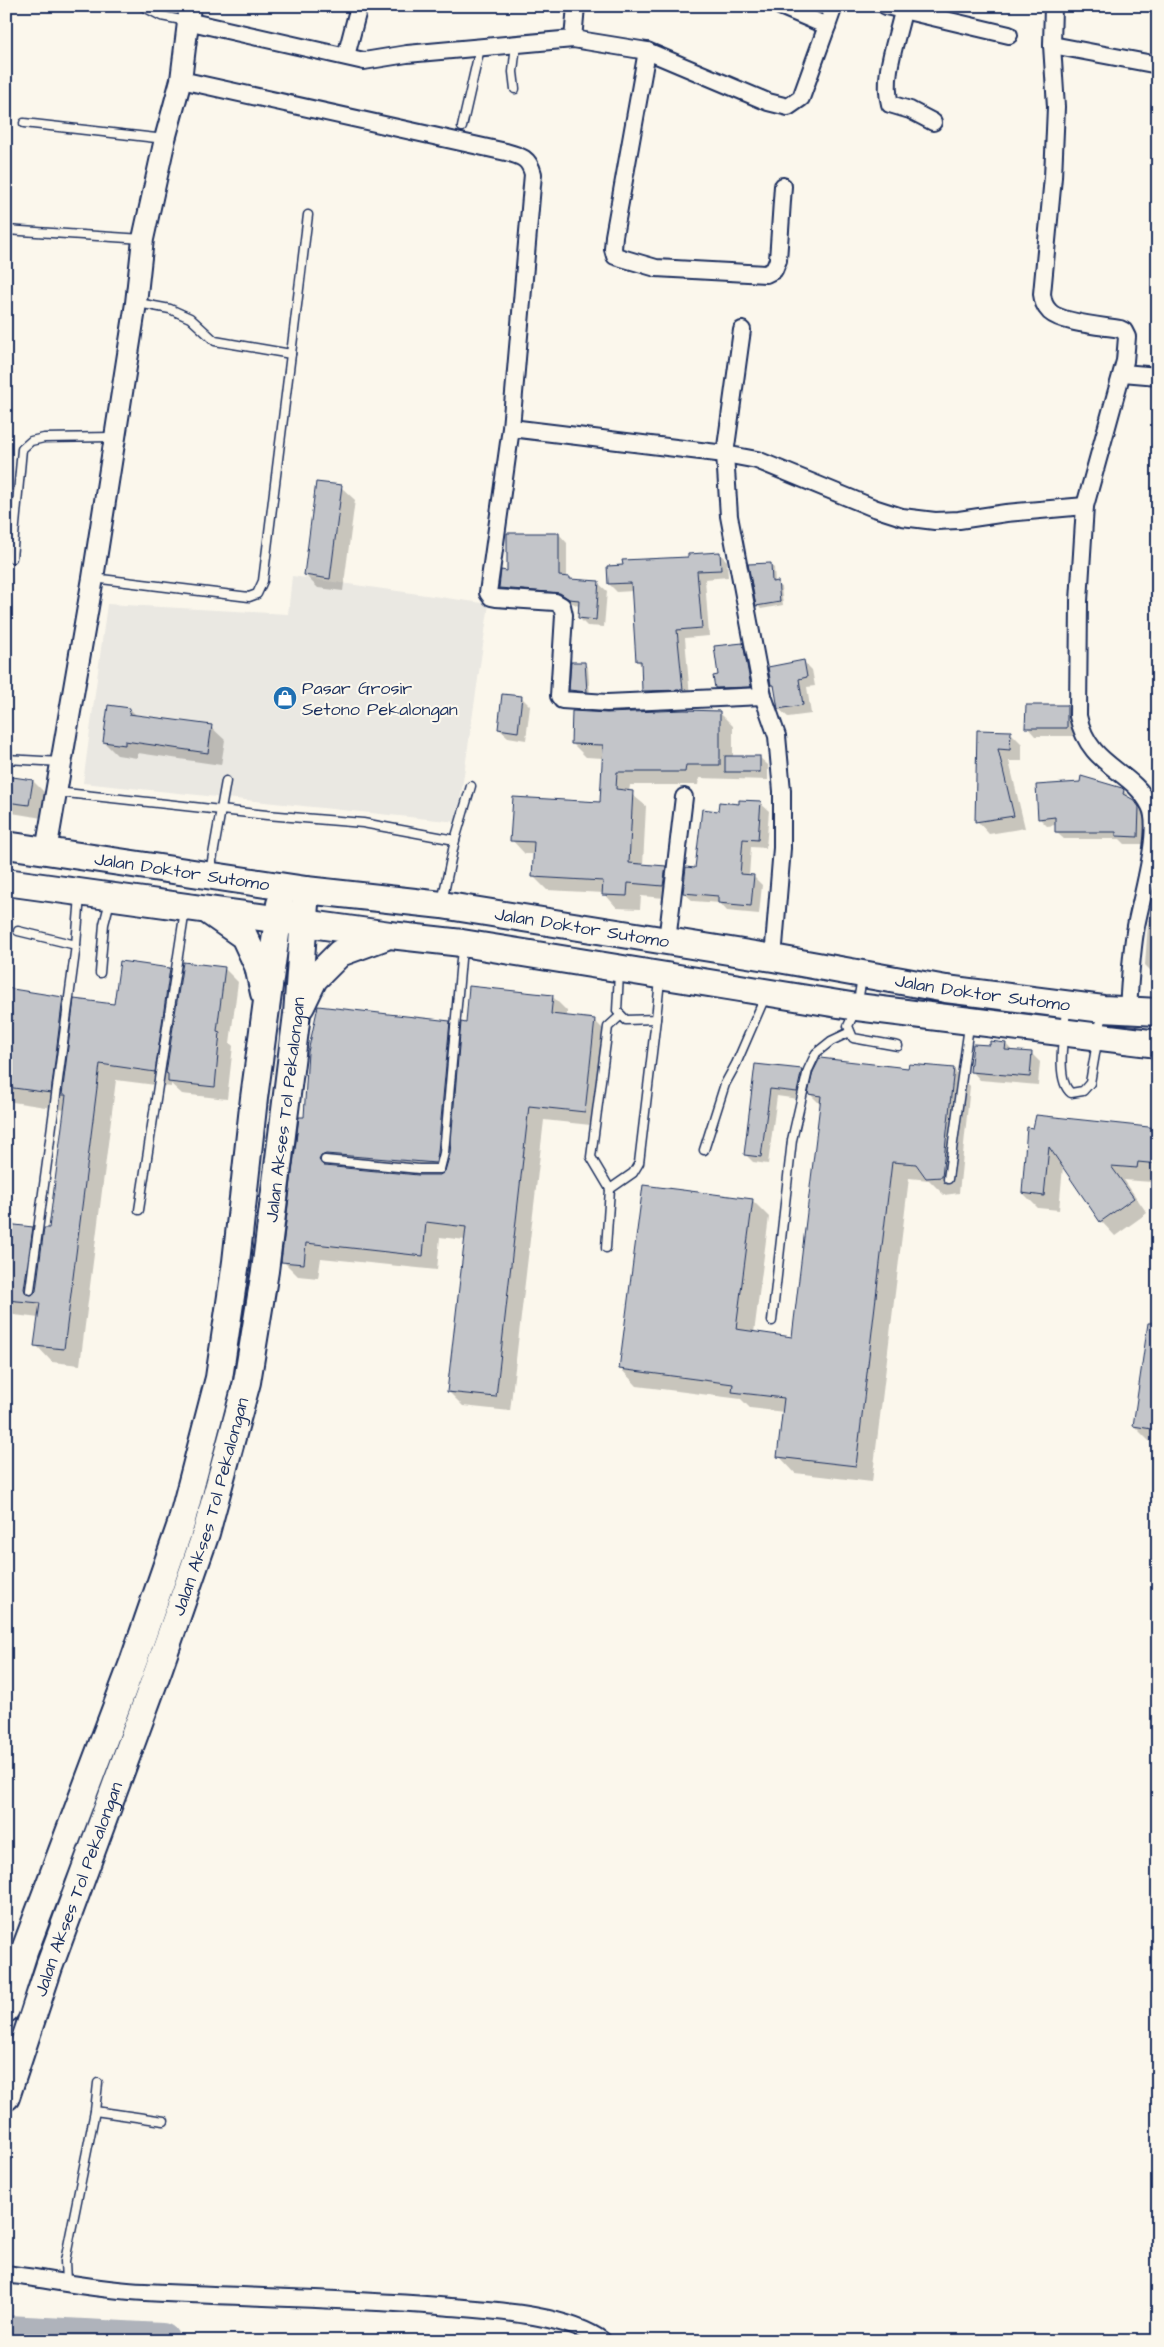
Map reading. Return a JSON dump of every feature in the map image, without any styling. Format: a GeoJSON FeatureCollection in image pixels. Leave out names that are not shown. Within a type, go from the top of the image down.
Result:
{"type":"FeatureCollection","features":[{"type":"Feature","properties":{"kind":"highway","name":"Jalan Doktor Sutomo"},"geometry":{"type":"LineString","coordinates":[[6,845],[294,888],[442,905],[773,958],[946,989],[1067,1004],[1158,1012]]}},
{"type":"Feature","properties":{"kind":"highway","name":"Jalan Doktor Sutomo"},"geometry":{"type":"LineString","coordinates":[[6,882],[80,894],[111,896],[390,936],[462,944],[857,1007],[1064,1034],[1158,1044]]}},
{"type":"Feature","properties":{"kind":"highway","name":"Jalan Akses Tol Pekalongan"},"geometry":{"type":"LineString","coordinates":[[6,2009],[24,1952],[134,1660],[178,1533],[219,1378],[236,1262],[254,1098],[267,1009],[290,922],[294,888]]}},
{"type":"Feature","properties":{"kind":"highway"},"geometry":{"type":"LineString","coordinates":[[197,909],[244,936],[258,966],[267,1009]]}},
{"type":"Feature","properties":{"kind":"highway","name":"Jalan Akses Tol Pekalongan"},"geometry":{"type":"LineString","coordinates":[[6,2097],[49,1967],[159,1668],[206,1533],[248,1373],[265,1271],[297,1014],[290,922]]}},
{"type":"Feature","properties":{"kind":"highway"},"geometry":{"type":"LineString","coordinates":[[297,1014],[314,979],[340,953],[390,936]]}},
{"type":"Feature","properties":{"kind":"street"},"geometry":{"type":"LineString","coordinates":[[346,56],[359,6]]}},
{"type":"Feature","properties":{"kind":"street"},"geometry":{"type":"LineString","coordinates":[[573,39],[576,6]]}},
{"type":"Feature","properties":{"kind":"street"},"geometry":{"type":"LineString","coordinates":[[780,6],[827,26]]}},
{"type":"Feature","properties":{"kind":"street"},"geometry":{"type":"LineString","coordinates":[[46,851],[93,578],[136,303],[143,239],[180,80],[189,14],[364,61],[407,54],[573,39],[646,51],[768,102],[788,107],[801,98],[834,6]]}},
{"type":"Feature","properties":{"kind":"street"},"geometry":{"type":"LineString","coordinates":[[1053,6],[1052,45],[1056,107],[1053,177],[1042,294],[1044,304],[1050,313],[1065,319],[1124,332],[1127,342],[1122,373],[1085,506],[1079,601],[1078,716],[1082,733],[1091,747],[1144,795],[1155,808],[1151,860],[1115,1009]]}},
{"type":"Feature","properties":{"kind":"street"},"geometry":{"type":"LineString","coordinates":[[933,122],[910,110],[890,104],[887,81],[902,9],[1009,35]]}},
{"type":"Feature","properties":{"kind":"street"},"geometry":{"type":"LineString","coordinates":[[1052,45],[1158,65]]}},
{"type":"Feature","properties":{"kind":"street"},"geometry":{"type":"LineString","coordinates":[[646,51],[614,236],[613,250],[615,256],[656,268],[766,274],[774,270],[778,260],[783,186]]}},
{"type":"Feature","properties":{"kind":"street"},"geometry":{"type":"LineString","coordinates":[[180,80],[506,152],[522,156],[530,163],[533,174],[511,428],[488,593],[491,597],[496,598],[555,602],[562,606],[564,615],[559,696],[562,700],[607,702],[763,696]]}},
{"type":"Feature","properties":{"kind":"street"},"geometry":{"type":"LineString","coordinates":[[742,330],[726,454],[729,516],[763,696],[777,736],[782,791],[782,848],[773,958]]}},
{"type":"Feature","properties":{"kind":"street"},"geometry":{"type":"LineString","coordinates":[[1122,373],[1158,376]]}},
{"type":"Feature","properties":{"kind":"street"},"geometry":{"type":"LineString","coordinates":[[511,428],[726,454],[757,460],[893,514],[935,521],[1085,506]]}},
{"type":"Feature","properties":{"kind":"street"},"geometry":{"type":"LineString","coordinates":[[667,941],[684,797]]}},
{"type":"Feature","properties":{"kind":"street"},"geometry":{"type":"LineString","coordinates":[[6,2274],[142,2292],[356,2299],[509,2312],[560,2323],[597,2336],[604,2341]]}},
{"type":"Feature","properties":{"kind":"lane"},"geometry":{"type":"LineString","coordinates":[[142,6],[161,16],[189,14]]}},
{"type":"Feature","properties":{"kind":"lane"},"geometry":{"type":"LineString","coordinates":[[515,89],[513,72],[516,44]]}},
{"type":"Feature","properties":{"kind":"lane"},"geometry":{"type":"LineString","coordinates":[[462,127],[480,48]]}},
{"type":"Feature","properties":{"kind":"lane"},"geometry":{"type":"LineString","coordinates":[[24,123],[165,139]]}},
{"type":"Feature","properties":{"kind":"lane"},"geometry":{"type":"LineString","coordinates":[[93,578],[249,597],[257,594],[263,581],[308,215]]}},
{"type":"Feature","properties":{"kind":"lane"},"geometry":{"type":"LineString","coordinates":[[6,230],[143,239]]}},
{"type":"Feature","properties":{"kind":"lane"},"geometry":{"type":"LineString","coordinates":[[136,303],[170,309],[190,318],[215,341],[291,354]]}},
{"type":"Feature","properties":{"kind":"lane"},"geometry":{"type":"LineString","coordinates":[[12,558],[22,449],[31,441],[44,438],[115,437]]}},
{"type":"Feature","properties":{"kind":"lane"},"geometry":{"type":"LineString","coordinates":[[6,759],[61,762]]}},
{"type":"Feature","properties":{"kind":"lane"},"geometry":{"type":"LineString","coordinates":[[209,876],[226,781]]}},
{"type":"Feature","properties":{"kind":"lane"},"geometry":{"type":"LineString","coordinates":[[442,905],[455,840],[471,786]]}},
{"type":"Feature","properties":{"kind":"lane"},"geometry":{"type":"LineString","coordinates":[[56,792],[363,823],[455,840]]}},
{"type":"Feature","properties":{"kind":"lane"},"geometry":{"type":"LineString","coordinates":[[30,1290],[76,945],[80,894]]}},
{"type":"Feature","properties":{"kind":"lane"},"geometry":{"type":"LineString","coordinates":[[100,973],[104,924],[111,896]]}},
{"type":"Feature","properties":{"kind":"lane"},"geometry":{"type":"LineString","coordinates":[[139,1210],[197,909]]}},
{"type":"Feature","properties":{"kind":"lane"},"geometry":{"type":"LineString","coordinates":[[18,930],[76,945]]}},
{"type":"Feature","properties":{"kind":"lane"},"geometry":{"type":"LineString","coordinates":[[325,1160],[419,1170],[440,1169],[445,1143],[462,944]]}},
{"type":"Feature","properties":{"kind":"lane"},"geometry":{"type":"LineString","coordinates":[[619,969],[617,1011],[620,1016],[626,1020],[656,1020]]}},
{"type":"Feature","properties":{"kind":"lane"},"geometry":{"type":"LineString","coordinates":[[862,974],[857,1007],[848,1026],[850,1032],[853,1038],[898,1046]]}},
{"type":"Feature","properties":{"kind":"lane"},"geometry":{"type":"LineString","coordinates":[[610,1189],[633,1174],[639,1162],[660,999],[660,975]]}},
{"type":"Feature","properties":{"kind":"lane"},"geometry":{"type":"LineString","coordinates":[[704,1150],[724,1084],[736,1064],[766,992]]}},
{"type":"Feature","properties":{"kind":"lane"},"geometry":{"type":"LineString","coordinates":[[1067,1004],[1062,1078],[1066,1089],[1071,1093],[1083,1091],[1090,1083],[1097,1037],[1115,1009]]}},
{"type":"Feature","properties":{"kind":"lane"},"geometry":{"type":"LineString","coordinates":[[606,1248],[610,1189],[599,1174],[592,1157],[608,1027],[620,1016]]}},
{"type":"Feature","properties":{"kind":"lane"},"geometry":{"type":"LineString","coordinates":[[948,1179],[969,1021]]}},
{"type":"Feature","properties":{"kind":"lane"},"geometry":{"type":"LineString","coordinates":[[772,1321],[792,1140],[808,1070],[816,1053],[831,1041],[850,1032]]}},
{"type":"Feature","properties":{"kind":"lane"},"geometry":{"type":"LineString","coordinates":[[66,2282],[65,2261],[95,2111],[98,2083]]}},
{"type":"Feature","properties":{"kind":"lane"},"geometry":{"type":"LineString","coordinates":[[95,2111],[164,2121]]}},
{"type":"Feature","properties":{"kind":"shaded area","name":"Pasar Grosir Setono Pekalongan"},"geometry":{"type":"Polygon","coordinates":[[[292,576],[489,604],[457,822],[83,783],[107,604],[288,614],[292,576]]]}},
{"type":"Feature","properties":{"kind":"building"},"geometry":{"type":"Polygon","coordinates":[[[316,482],[342,485],[330,579],[304,575],[316,482]]]}},
{"type":"Feature","properties":{"kind":"building"},"geometry":{"type":"Polygon","coordinates":[[[507,533],[559,533],[559,576],[570,577],[570,579],[599,581],[596,620],[578,618],[579,600],[569,599],[560,593],[499,588],[501,570],[507,571],[507,533]]]}},
{"type":"Feature","properties":{"kind":"building"},"geometry":{"type":"Polygon","coordinates":[[[720,552],[721,570],[697,571],[702,628],[677,630],[683,690],[642,691],[641,661],[636,661],[631,583],[608,584],[607,566],[623,565],[622,560],[688,557],[688,554],[720,552]]]}},
{"type":"Feature","properties":{"kind":"building"},"geometry":{"type":"Polygon","coordinates":[[[771,563],[772,582],[778,581],[780,602],[756,606],[748,564],[771,563]]]}},
{"type":"Feature","properties":{"kind":"building"},"geometry":{"type":"Polygon","coordinates":[[[743,643],[751,687],[715,688],[713,676],[718,675],[714,646],[743,643]]]}},
{"type":"Feature","properties":{"kind":"building"},"geometry":{"type":"Polygon","coordinates":[[[804,660],[807,677],[799,679],[803,705],[778,709],[774,685],[771,685],[768,667],[804,660]]]}},
{"type":"Feature","properties":{"kind":"building"},"geometry":{"type":"Polygon","coordinates":[[[571,662],[585,662],[587,692],[569,690],[571,662]]]}},
{"type":"Feature","properties":{"kind":"building"},"geometry":{"type":"Polygon","coordinates":[[[502,694],[522,696],[518,732],[498,729],[502,694]]]}},
{"type":"Feature","properties":{"kind":"building"},"geometry":{"type":"Polygon","coordinates":[[[108,705],[130,708],[129,714],[212,725],[208,753],[125,741],[125,745],[103,742],[108,705]]]}},
{"type":"Feature","properties":{"kind":"building"},"geometry":{"type":"Polygon","coordinates":[[[1026,705],[1067,705],[1067,728],[1025,728],[1026,705]]]}},
{"type":"Feature","properties":{"kind":"building"},"geometry":{"type":"Polygon","coordinates":[[[684,710],[720,711],[720,765],[686,765],[685,772],[617,772],[616,789],[633,791],[629,863],[666,866],[663,886],[628,883],[627,896],[602,895],[603,881],[532,877],[534,842],[510,841],[513,797],[600,802],[603,745],[571,744],[572,711],[607,713],[684,710]]]}},
{"type":"Feature","properties":{"kind":"building"},"geometry":{"type":"Polygon","coordinates":[[[977,730],[1011,731],[1010,750],[998,749],[1014,816],[975,822],[977,730]]]}},
{"type":"Feature","properties":{"kind":"building"},"geometry":{"type":"Polygon","coordinates":[[[725,756],[760,756],[760,772],[725,772],[725,756]]]}},
{"type":"Feature","properties":{"kind":"building"},"geometry":{"type":"Polygon","coordinates":[[[6,776],[33,780],[29,805],[6,802],[6,776]]]}},
{"type":"Feature","properties":{"kind":"building"},"geometry":{"type":"Polygon","coordinates":[[[1081,776],[1122,788],[1124,790],[1123,794],[1134,800],[1139,807],[1138,837],[1116,836],[1116,832],[1055,832],[1055,817],[1038,819],[1036,785],[1080,782],[1081,776]]]}},
{"type":"Feature","properties":{"kind":"building"},"geometry":{"type":"Polygon","coordinates":[[[739,800],[761,801],[758,840],[743,839],[740,874],[754,875],[751,906],[718,903],[718,896],[683,893],[686,867],[695,868],[702,809],[718,811],[719,802],[739,804],[739,800]]]}},
{"type":"Feature","properties":{"kind":"building"},"geometry":{"type":"Polygon","coordinates":[[[120,961],[170,968],[155,1072],[100,1064],[64,1349],[34,1346],[40,1303],[6,1300],[6,1224],[33,1227],[24,1289],[26,1294],[32,1295],[36,1291],[44,1228],[49,1228],[66,1095],[62,1095],[74,999],[114,1004],[120,961]]]}},
{"type":"Feature","properties":{"kind":"building"},"geometry":{"type":"Polygon","coordinates":[[[183,962],[225,967],[217,1031],[220,1032],[215,1087],[168,1082],[168,1074],[166,1073],[183,962]]]}},
{"type":"Feature","properties":{"kind":"building"},"geometry":{"type":"Polygon","coordinates":[[[469,986],[553,995],[551,1014],[595,1019],[585,1112],[529,1106],[496,1397],[447,1392],[466,1227],[426,1222],[423,1256],[306,1243],[304,1264],[281,1262],[299,1117],[304,1117],[308,1052],[318,1006],[450,1021],[436,1163],[326,1154],[321,1156],[319,1160],[324,1166],[418,1175],[440,1175],[445,1171],[450,1154],[461,1022],[466,1023],[469,986]]]}},
{"type":"Feature","properties":{"kind":"building"},"geometry":{"type":"Polygon","coordinates":[[[6,988],[63,997],[51,1093],[6,1087],[6,988]]]}},
{"type":"Feature","properties":{"kind":"building"},"geometry":{"type":"Polygon","coordinates":[[[990,1041],[1006,1043],[1005,1050],[1032,1052],[1030,1077],[970,1072],[973,1044],[990,1045],[990,1041]]]}},
{"type":"Feature","properties":{"kind":"building"},"geometry":{"type":"Polygon","coordinates":[[[820,1058],[908,1068],[909,1064],[954,1068],[942,1177],[926,1178],[916,1164],[892,1162],[856,1466],[777,1457],[784,1398],[732,1392],[733,1384],[619,1369],[643,1185],[753,1199],[736,1329],[792,1337],[821,1096],[808,1094],[813,1072],[820,1058]]]}},
{"type":"Feature","properties":{"kind":"building"},"geometry":{"type":"Polygon","coordinates":[[[755,1064],[802,1069],[797,1092],[770,1089],[761,1157],[744,1155],[755,1064]]]}},
{"type":"Feature","properties":{"kind":"building"},"geometry":{"type":"Polygon","coordinates":[[[1036,1115],[1158,1128],[1158,1164],[1138,1162],[1137,1168],[1111,1166],[1134,1198],[1100,1222],[1049,1147],[1044,1196],[1022,1193],[1027,1127],[1033,1128],[1036,1115]]]}},
{"type":"Feature","properties":{"kind":"building"},"geometry":{"type":"Polygon","coordinates":[[[1148,1323],[1158,1323],[1158,1430],[1133,1426],[1148,1323]]]}},
{"type":"Feature","properties":{"kind":"waterway"},"geometry":{"type":"LineString","coordinates":[[6,2333],[162,2341]]}},
{"type":"Feature","properties":{"kind":"place","name":"Pasar Grosir Setono Pekalongan"},"geometry":{"type":"Point","coordinates":[285,698]}}]}
